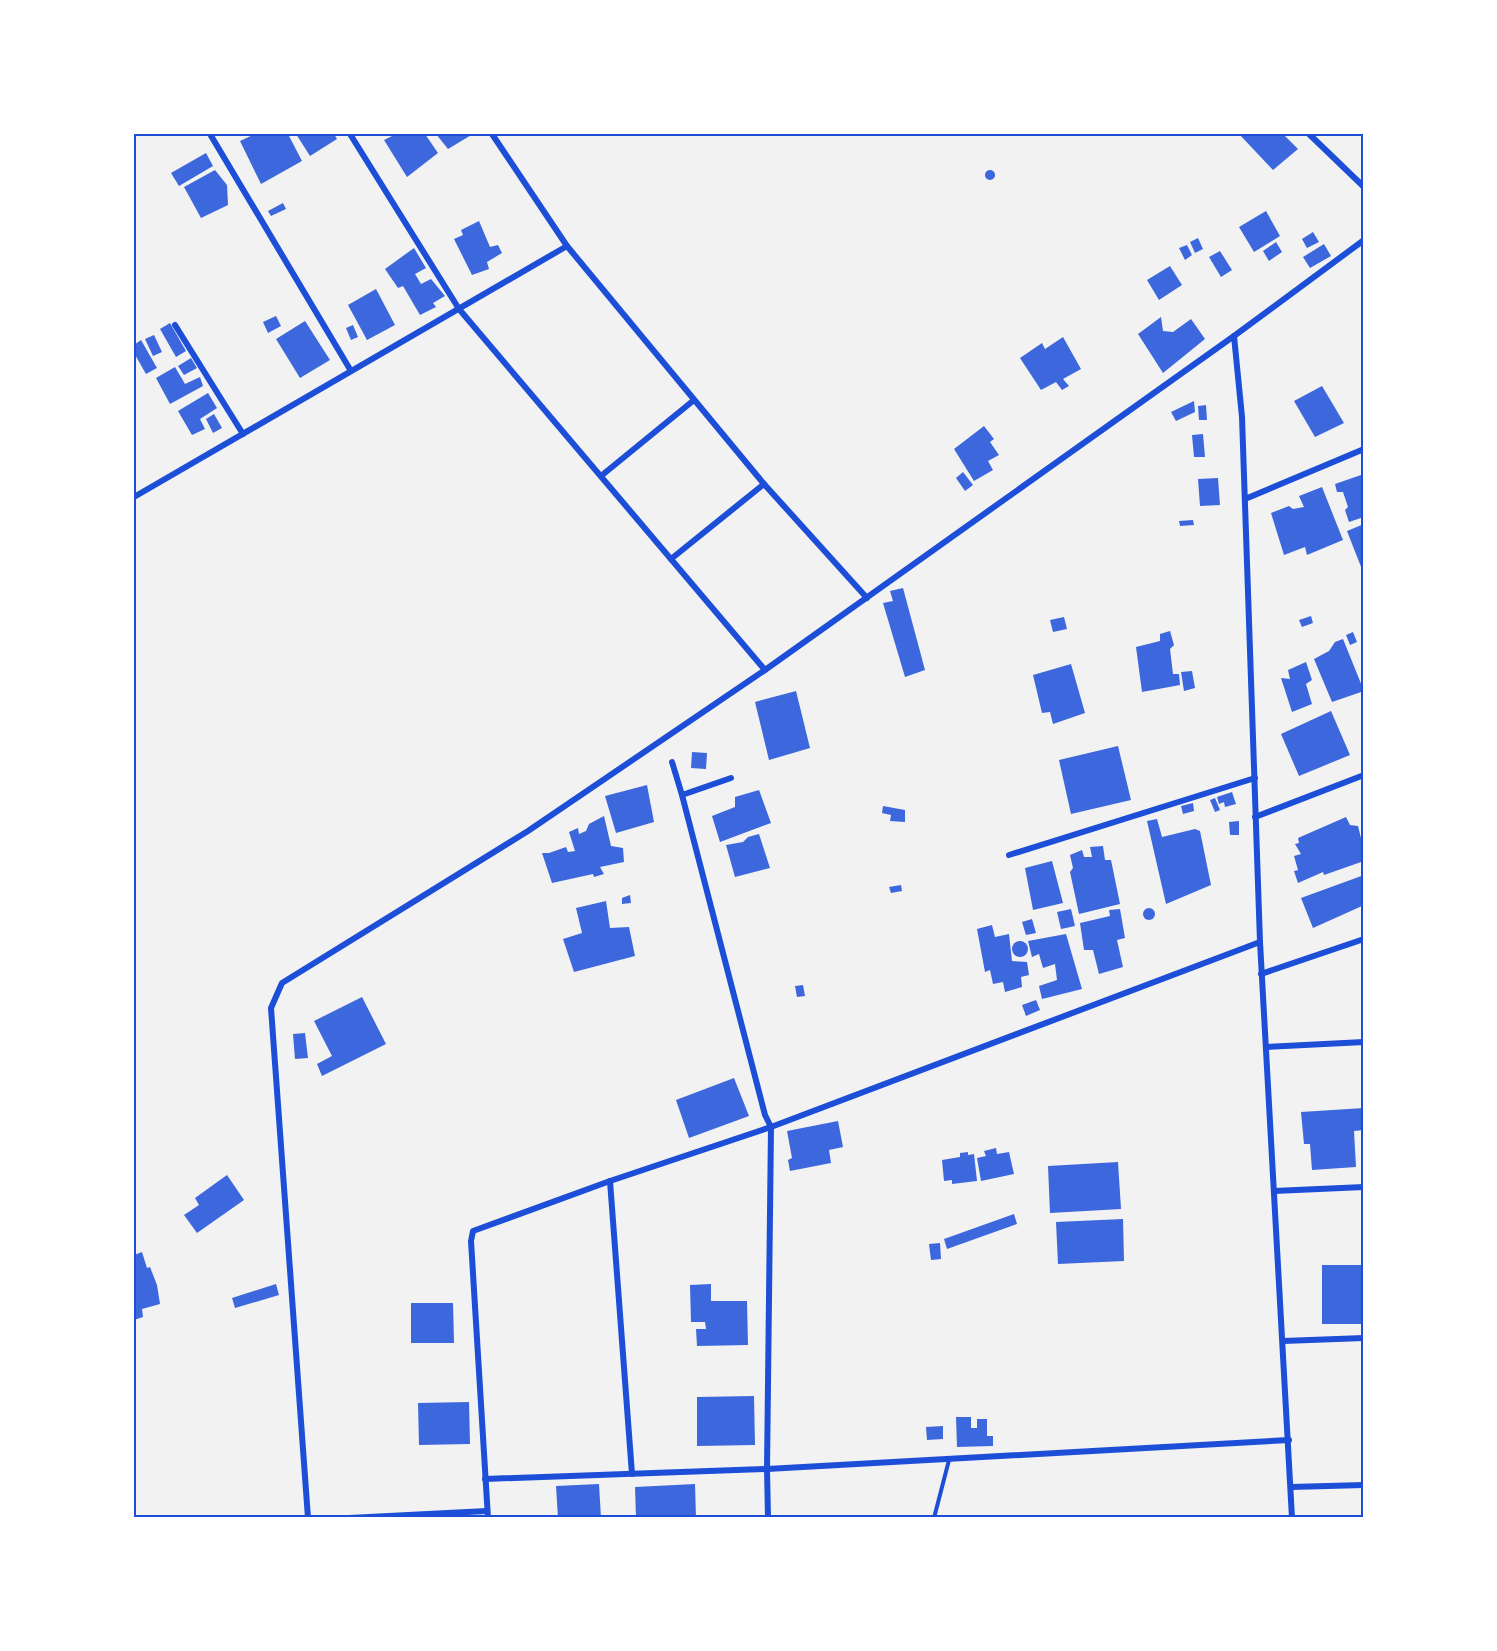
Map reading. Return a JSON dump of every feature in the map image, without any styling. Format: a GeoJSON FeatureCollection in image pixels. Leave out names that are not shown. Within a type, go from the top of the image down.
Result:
{"type":"FeatureCollection","features":[{"type":"Feature","properties":{"kind":"street"},"geometry":{"type":"LineString","coordinates":[[219,134],[211,136],[351,371]]}},
{"type":"Feature","properties":{"kind":"street"},"geometry":{"type":"LineString","coordinates":[[350,134],[459,309],[765,670]]}},
{"type":"Feature","properties":{"kind":"street"},"geometry":{"type":"LineString","coordinates":[[492,134],[567,246],[764,484],[867,598]]}},
{"type":"Feature","properties":{"kind":"street"},"geometry":{"type":"LineString","coordinates":[[1310,134],[1364,187]]}},
{"type":"Feature","properties":{"kind":"street"},"geometry":{"type":"LineString","coordinates":[[309,1518],[272,1008],[282,983],[528,831],[765,670],[1364,240]]}},
{"type":"Feature","properties":{"kind":"street"},"geometry":{"type":"LineString","coordinates":[[134,497],[567,246]]}},
{"type":"Feature","properties":{"kind":"street"},"geometry":{"type":"LineString","coordinates":[[175,325],[243,434]]}},
{"type":"Feature","properties":{"kind":"street"},"geometry":{"type":"LineString","coordinates":[[1233,336],[1242,417],[1260,942],[1292,1518]]}},
{"type":"Feature","properties":{"kind":"street"},"geometry":{"type":"LineString","coordinates":[[601,476],[694,400]]}},
{"type":"Feature","properties":{"kind":"street"},"geometry":{"type":"LineString","coordinates":[[1245,499],[1364,449]]}},
{"type":"Feature","properties":{"kind":"street"},"geometry":{"type":"LineString","coordinates":[[671,559],[764,484]]}},
{"type":"Feature","properties":{"kind":"street"},"geometry":{"type":"LineString","coordinates":[[672,762],[765,1115],[771,1127],[768,1518]]}},
{"type":"Feature","properties":{"kind":"street"},"geometry":{"type":"LineString","coordinates":[[1256,817],[1364,776]]}},
{"type":"Feature","properties":{"kind":"street"},"geometry":{"type":"LineString","coordinates":[[682,795],[731,778]]}},
{"type":"Feature","properties":{"kind":"street"},"geometry":{"type":"LineString","coordinates":[[1009,855],[1255,778]]}},
{"type":"Feature","properties":{"kind":"street"},"geometry":{"type":"LineString","coordinates":[[1262,974],[1364,939]]}},
{"type":"Feature","properties":{"kind":"street"},"geometry":{"type":"LineString","coordinates":[[349,1518],[487,1514],[471,1241],[473,1231],[610,1181],[771,1127],[1260,942]]}},
{"type":"Feature","properties":{"kind":"street"},"geometry":{"type":"LineString","coordinates":[[1266,1047],[1364,1042]]}},
{"type":"Feature","properties":{"kind":"street"},"geometry":{"type":"LineString","coordinates":[[610,1181],[632,1474]]}},
{"type":"Feature","properties":{"kind":"street"},"geometry":{"type":"LineString","coordinates":[[1274,1191],[1364,1187]]}},
{"type":"Feature","properties":{"kind":"street"},"geometry":{"type":"LineString","coordinates":[[1283,1341],[1364,1338]]}},
{"type":"Feature","properties":{"kind":"street"},"geometry":{"type":"LineString","coordinates":[[485,1479],[767,1469],[1289,1440]]}},
{"type":"Feature","properties":{"kind":"street"},"geometry":{"type":"LineString","coordinates":[[1291,1487],[1364,1485]]}},
{"type":"Feature","properties":{"kind":"lane"},"geometry":{"type":"LineString","coordinates":[[934,1518],[949,1459]]}},
{"type":"Feature","properties":{"kind":"building"},"geometry":{"type":"Polygon","coordinates":[[[255,134],[288,134],[302,161],[261,184],[240,141],[255,134]]]}},
{"type":"Feature","properties":{"kind":"building"},"geometry":{"type":"Polygon","coordinates":[[[296,134],[334,134],[337,139],[310,156],[296,134]]]}},
{"type":"Feature","properties":{"kind":"building"},"geometry":{"type":"Polygon","coordinates":[[[396,134],[425,134],[438,153],[407,177],[384,140],[396,134]]]}},
{"type":"Feature","properties":{"kind":"building"},"geometry":{"type":"Polygon","coordinates":[[[436,134],[473,134],[448,149],[436,134]]]}},
{"type":"Feature","properties":{"kind":"building"},"geometry":{"type":"Polygon","coordinates":[[[1239,134],[1283,134],[1298,149],[1273,170],[1239,134]]]}},
{"type":"Feature","properties":{"kind":"building"},"geometry":{"type":"Polygon","coordinates":[[[206,153],[213,166],[179,186],[171,173],[206,153]]]}},
{"type":"Feature","properties":{"kind":"building"},"geometry":{"type":"Polygon","coordinates":[[[215,170],[227,185],[228,205],[201,218],[184,187],[215,170]]]}},
{"type":"Feature","properties":{"kind":"building"},"geometry":{"type":"Polygon","coordinates":[[[990,170],[994,171],[994,179],[990,180],[986,179],[985,175],[986,171],[990,170]]]}},
{"type":"Feature","properties":{"kind":"building"},"geometry":{"type":"Polygon","coordinates":[[[283,203],[286,209],[271,216],[268,211],[283,203]]]}},
{"type":"Feature","properties":{"kind":"building"},"geometry":{"type":"Polygon","coordinates":[[[1266,211],[1280,236],[1254,252],[1239,227],[1266,211]]]}},
{"type":"Feature","properties":{"kind":"building"},"geometry":{"type":"Polygon","coordinates":[[[479,221],[490,247],[498,245],[502,253],[487,262],[489,269],[472,275],[454,239],[463,235],[461,230],[479,221]]]}},
{"type":"Feature","properties":{"kind":"building"},"geometry":{"type":"Polygon","coordinates":[[[1313,232],[1319,242],[1307,248],[1302,239],[1313,232]]]}},
{"type":"Feature","properties":{"kind":"building"},"geometry":{"type":"Polygon","coordinates":[[[1198,238],[1203,249],[1195,253],[1190,242],[1198,238]]]}},
{"type":"Feature","properties":{"kind":"building"},"geometry":{"type":"Polygon","coordinates":[[[1276,242],[1282,252],[1269,261],[1263,251],[1276,242]]]}},
{"type":"Feature","properties":{"kind":"building"},"geometry":{"type":"Polygon","coordinates":[[[1324,244],[1331,256],[1310,268],[1303,257],[1324,244]]]}},
{"type":"Feature","properties":{"kind":"building"},"geometry":{"type":"Polygon","coordinates":[[[1187,245],[1192,255],[1185,260],[1179,248],[1187,245]]]}},
{"type":"Feature","properties":{"kind":"building"},"geometry":{"type":"Polygon","coordinates":[[[414,248],[426,268],[415,274],[421,284],[431,279],[445,296],[433,303],[436,307],[420,315],[403,286],[398,288],[385,269],[414,248]]]}},
{"type":"Feature","properties":{"kind":"building"},"geometry":{"type":"Polygon","coordinates":[[[1220,251],[1232,270],[1221,277],[1209,257],[1220,251]]]}},
{"type":"Feature","properties":{"kind":"building"},"geometry":{"type":"Polygon","coordinates":[[[1170,266],[1182,285],[1159,300],[1147,280],[1170,266]]]}},
{"type":"Feature","properties":{"kind":"building"},"geometry":{"type":"Polygon","coordinates":[[[376,289],[395,325],[367,340],[348,305],[376,289]]]}},
{"type":"Feature","properties":{"kind":"building"},"geometry":{"type":"Polygon","coordinates":[[[276,316],[281,326],[268,333],[263,322],[276,316]]]}},
{"type":"Feature","properties":{"kind":"building"},"geometry":{"type":"Polygon","coordinates":[[[1161,317],[1163,331],[1173,332],[1191,319],[1205,339],[1163,373],[1138,334],[1161,317]]]}},
{"type":"Feature","properties":{"kind":"building"},"geometry":{"type":"Polygon","coordinates":[[[305,321],[330,360],[300,378],[276,339],[305,321]]]}},
{"type":"Feature","properties":{"kind":"building"},"geometry":{"type":"Polygon","coordinates":[[[170,323],[186,351],[176,357],[160,329],[170,323]]]}},
{"type":"Feature","properties":{"kind":"building"},"geometry":{"type":"Polygon","coordinates":[[[353,325],[358,337],[351,340],[346,328],[353,325]]]}},
{"type":"Feature","properties":{"kind":"building"},"geometry":{"type":"Polygon","coordinates":[[[154,335],[162,352],[153,356],[145,339],[154,335]]]}},
{"type":"Feature","properties":{"kind":"building"},"geometry":{"type":"Polygon","coordinates":[[[1063,337],[1081,369],[1063,379],[1069,386],[1062,390],[1056,382],[1041,390],[1020,358],[1042,343],[1045,349],[1063,337]]]}},
{"type":"Feature","properties":{"kind":"building"},"geometry":{"type":"Polygon","coordinates":[[[141,340],[157,368],[146,374],[134,353],[134,345],[141,340]]]}},
{"type":"Feature","properties":{"kind":"building"},"geometry":{"type":"Polygon","coordinates":[[[191,358],[197,368],[184,375],[178,366],[191,358]]]}},
{"type":"Feature","properties":{"kind":"building"},"geometry":{"type":"Polygon","coordinates":[[[175,367],[185,384],[200,377],[203,386],[170,404],[156,378],[175,367]]]}},
{"type":"Feature","properties":{"kind":"building"},"geometry":{"type":"Polygon","coordinates":[[[1322,386],[1344,423],[1315,437],[1294,401],[1322,386]]]}},
{"type":"Feature","properties":{"kind":"building"},"geometry":{"type":"Polygon","coordinates":[[[208,393],[217,408],[200,419],[205,429],[192,435],[178,411],[208,393]]]}},
{"type":"Feature","properties":{"kind":"building"},"geometry":{"type":"Polygon","coordinates":[[[1194,401],[1195,412],[1176,421],[1171,412],[1194,401]]]}},
{"type":"Feature","properties":{"kind":"building"},"geometry":{"type":"Polygon","coordinates":[[[1206,405],[1207,420],[1199,420],[1198,406],[1206,405]]]}},
{"type":"Feature","properties":{"kind":"building"},"geometry":{"type":"Polygon","coordinates":[[[214,414],[222,428],[213,433],[206,419],[214,414]]]}},
{"type":"Feature","properties":{"kind":"building"},"geometry":{"type":"Polygon","coordinates":[[[984,426],[994,439],[990,442],[999,455],[988,461],[993,470],[974,481],[954,449],[984,426]]]}},
{"type":"Feature","properties":{"kind":"building"},"geometry":{"type":"Polygon","coordinates":[[[1203,434],[1205,457],[1194,457],[1192,435],[1203,434]]]}},
{"type":"Feature","properties":{"kind":"building"},"geometry":{"type":"Polygon","coordinates":[[[963,472],[973,485],[965,491],[956,478],[963,472]]]}},
{"type":"Feature","properties":{"kind":"building"},"geometry":{"type":"Polygon","coordinates":[[[1361,475],[1364,479],[1364,517],[1349,522],[1345,510],[1348,507],[1343,492],[1337,492],[1335,484],[1361,475]]]}},
{"type":"Feature","properties":{"kind":"building"},"geometry":{"type":"Polygon","coordinates":[[[1218,478],[1220,505],[1200,506],[1198,479],[1218,478]]]}},
{"type":"Feature","properties":{"kind":"building"},"geometry":{"type":"Polygon","coordinates":[[[1322,487],[1343,540],[1307,555],[1305,547],[1284,555],[1271,513],[1289,506],[1293,509],[1304,507],[1299,496],[1322,487]]]}},
{"type":"Feature","properties":{"kind":"building"},"geometry":{"type":"Polygon","coordinates":[[[1193,520],[1194,525],[1180,526],[1179,521],[1193,520]]]}},
{"type":"Feature","properties":{"kind":"building"},"geometry":{"type":"Polygon","coordinates":[[[1364,524],[1364,572],[1363,572],[1347,531],[1364,524]]]}},
{"type":"Feature","properties":{"kind":"building"},"geometry":{"type":"Polygon","coordinates":[[[903,588],[925,670],[905,677],[883,603],[893,601],[890,591],[903,588]]]}},
{"type":"Feature","properties":{"kind":"building"},"geometry":{"type":"Polygon","coordinates":[[[1311,616],[1313,623],[1302,627],[1299,620],[1311,616]]]}},
{"type":"Feature","properties":{"kind":"building"},"geometry":{"type":"Polygon","coordinates":[[[1064,617],[1067,629],[1053,632],[1050,620],[1064,617]]]}},
{"type":"Feature","properties":{"kind":"building"},"geometry":{"type":"Polygon","coordinates":[[[1170,631],[1174,645],[1170,649],[1173,674],[1179,674],[1180,685],[1142,692],[1136,647],[1160,641],[1160,634],[1170,631]]]}},
{"type":"Feature","properties":{"kind":"building"},"geometry":{"type":"Polygon","coordinates":[[[1353,632],[1357,642],[1350,645],[1346,635],[1353,632]]]}},
{"type":"Feature","properties":{"kind":"building"},"geometry":{"type":"Polygon","coordinates":[[[1343,639],[1364,691],[1332,702],[1314,659],[1329,651],[1335,642],[1343,639]]]}},
{"type":"Feature","properties":{"kind":"building"},"geometry":{"type":"Polygon","coordinates":[[[1306,662],[1312,680],[1306,684],[1312,704],[1292,712],[1281,678],[1290,679],[1288,670],[1306,662]]]}},
{"type":"Feature","properties":{"kind":"building"},"geometry":{"type":"Polygon","coordinates":[[[1071,664],[1085,713],[1053,724],[1050,712],[1042,713],[1033,675],[1071,664]]]}},
{"type":"Feature","properties":{"kind":"building"},"geometry":{"type":"Polygon","coordinates":[[[1192,671],[1195,688],[1184,691],[1181,672],[1192,671]]]}},
{"type":"Feature","properties":{"kind":"building"},"geometry":{"type":"Polygon","coordinates":[[[796,691],[810,748],[769,760],[755,702],[796,691]]]}},
{"type":"Feature","properties":{"kind":"building"},"geometry":{"type":"Polygon","coordinates":[[[1331,711],[1350,755],[1299,776],[1281,734],[1331,711]]]}},
{"type":"Feature","properties":{"kind":"building"},"geometry":{"type":"Polygon","coordinates":[[[1118,746],[1131,800],[1071,814],[1059,760],[1118,746]]]}},
{"type":"Feature","properties":{"kind":"building"},"geometry":{"type":"Polygon","coordinates":[[[692,752],[707,753],[706,769],[691,768],[692,752]]]}},
{"type":"Feature","properties":{"kind":"building"},"geometry":{"type":"Polygon","coordinates":[[[647,785],[654,822],[616,833],[605,796],[647,785]]]}},
{"type":"Feature","properties":{"kind":"building"},"geometry":{"type":"Polygon","coordinates":[[[759,790],[771,823],[720,842],[712,816],[735,807],[735,797],[759,790]]]}},
{"type":"Feature","properties":{"kind":"building"},"geometry":{"type":"Polygon","coordinates":[[[1232,792],[1236,804],[1225,807],[1224,802],[1219,804],[1217,797],[1232,792]]]}},
{"type":"Feature","properties":{"kind":"building"},"geometry":{"type":"Polygon","coordinates":[[[1215,798],[1220,810],[1215,812],[1210,800],[1215,798]]]}},
{"type":"Feature","properties":{"kind":"building"},"geometry":{"type":"Polygon","coordinates":[[[1193,803],[1194,811],[1183,814],[1181,806],[1193,803]]]}},
{"type":"Feature","properties":{"kind":"building"},"geometry":{"type":"Polygon","coordinates":[[[883,806],[905,810],[905,822],[890,821],[891,815],[882,813],[883,806]]]}},
{"type":"Feature","properties":{"kind":"building"},"geometry":{"type":"Polygon","coordinates":[[[604,816],[611,846],[623,848],[624,862],[600,867],[604,874],[594,877],[593,874],[552,883],[542,853],[566,847],[568,852],[575,851],[569,832],[578,828],[579,834],[586,831],[589,824],[604,816]]]}},
{"type":"Feature","properties":{"kind":"building"},"geometry":{"type":"Polygon","coordinates":[[[1346,817],[1350,825],[1358,826],[1364,850],[1364,861],[1324,875],[1323,872],[1298,883],[1294,871],[1298,870],[1294,856],[1301,854],[1295,844],[1299,843],[1298,838],[1346,817]]]}},
{"type":"Feature","properties":{"kind":"building"},"geometry":{"type":"Polygon","coordinates":[[[1157,819],[1162,837],[1195,829],[1200,831],[1211,885],[1166,904],[1147,821],[1157,819]]]}},
{"type":"Feature","properties":{"kind":"building"},"geometry":{"type":"Polygon","coordinates":[[[1239,821],[1239,835],[1230,835],[1229,822],[1239,821]]]}},
{"type":"Feature","properties":{"kind":"building"},"geometry":{"type":"Polygon","coordinates":[[[759,834],[770,868],[735,877],[726,845],[743,842],[748,837],[759,834]]]}},
{"type":"Feature","properties":{"kind":"building"},"geometry":{"type":"Polygon","coordinates":[[[1103,846],[1105,860],[1111,860],[1120,904],[1079,914],[1070,872],[1073,868],[1070,855],[1082,850],[1084,857],[1092,857],[1090,847],[1103,846]]]}},
{"type":"Feature","properties":{"kind":"building"},"geometry":{"type":"Polygon","coordinates":[[[1052,861],[1063,903],[1033,910],[1025,868],[1052,861]]]}},
{"type":"Feature","properties":{"kind":"building"},"geometry":{"type":"Polygon","coordinates":[[[1364,875],[1364,910],[1362,906],[1313,928],[1301,898],[1364,875]]]}},
{"type":"Feature","properties":{"kind":"building"},"geometry":{"type":"Polygon","coordinates":[[[901,885],[902,891],[891,893],[889,887],[901,885]]]}},
{"type":"Feature","properties":{"kind":"building"},"geometry":{"type":"Polygon","coordinates":[[[630,895],[631,903],[622,904],[622,898],[630,895]]]}},
{"type":"Feature","properties":{"kind":"building"},"geometry":{"type":"Polygon","coordinates":[[[606,901],[610,928],[629,927],[635,956],[574,972],[563,939],[582,933],[576,908],[606,901]]]}},
{"type":"Feature","properties":{"kind":"building"},"geometry":{"type":"Polygon","coordinates":[[[1149,908],[1155,914],[1149,920],[1143,914],[1149,908]]]}},
{"type":"Feature","properties":{"kind":"building"},"geometry":{"type":"Polygon","coordinates":[[[1071,909],[1075,926],[1061,929],[1057,912],[1071,909]]]}},
{"type":"Feature","properties":{"kind":"building"},"geometry":{"type":"Polygon","coordinates":[[[1120,909],[1125,938],[1117,940],[1123,967],[1099,974],[1093,950],[1084,950],[1080,923],[1110,916],[1109,910],[1120,909]]]}},
{"type":"Feature","properties":{"kind":"building"},"geometry":{"type":"Polygon","coordinates":[[[1032,919],[1036,933],[1026,935],[1022,922],[1032,919]]]}},
{"type":"Feature","properties":{"kind":"building"},"geometry":{"type":"Polygon","coordinates":[[[992,925],[995,937],[1009,934],[1012,961],[1027,962],[1029,975],[1021,977],[1022,987],[1005,992],[1003,982],[993,984],[990,970],[985,972],[977,929],[992,925]]]}},
{"type":"Feature","properties":{"kind":"building"},"geometry":{"type":"Polygon","coordinates":[[[1066,934],[1082,989],[1042,999],[1039,986],[1057,980],[1055,964],[1043,968],[1039,954],[1032,957],[1028,941],[1066,934]]]}},
{"type":"Feature","properties":{"kind":"building"},"geometry":{"type":"Polygon","coordinates":[[[1017,941],[1023,941],[1028,949],[1026,955],[1017,957],[1012,952],[1012,946],[1017,941]]]}},
{"type":"Feature","properties":{"kind":"building"},"geometry":{"type":"Polygon","coordinates":[[[803,985],[805,996],[797,997],[795,986],[803,985]]]}},
{"type":"Feature","properties":{"kind":"building"},"geometry":{"type":"Polygon","coordinates":[[[362,997],[386,1044],[322,1076],[317,1064],[332,1056],[314,1021],[362,997]]]}},
{"type":"Feature","properties":{"kind":"building"},"geometry":{"type":"Polygon","coordinates":[[[1036,1000],[1040,1010],[1026,1016],[1022,1005],[1036,1000]]]}},
{"type":"Feature","properties":{"kind":"building"},"geometry":{"type":"Polygon","coordinates":[[[305,1033],[308,1058],[295,1059],[293,1034],[305,1033]]]}},
{"type":"Feature","properties":{"kind":"building"},"geometry":{"type":"Polygon","coordinates":[[[734,1078],[749,1116],[689,1138],[676,1100],[734,1078]]]}},
{"type":"Feature","properties":{"kind":"building"},"geometry":{"type":"Polygon","coordinates":[[[1364,1108],[1364,1130],[1354,1131],[1356,1167],[1312,1170],[1310,1144],[1304,1144],[1301,1112],[1364,1108]]]}},
{"type":"Feature","properties":{"kind":"building"},"geometry":{"type":"Polygon","coordinates":[[[838,1121],[843,1147],[829,1150],[831,1163],[790,1171],[788,1160],[792,1158],[787,1131],[838,1121]]]}},
{"type":"Feature","properties":{"kind":"building"},"geometry":{"type":"Polygon","coordinates":[[[996,1148],[997,1154],[1009,1152],[1014,1174],[981,1181],[977,1158],[986,1156],[984,1151],[996,1148]]]}},
{"type":"Feature","properties":{"kind":"building"},"geometry":{"type":"Polygon","coordinates":[[[968,1152],[968,1155],[974,1154],[977,1181],[952,1184],[952,1180],[944,1181],[942,1160],[960,1157],[960,1153],[968,1152]]]}},
{"type":"Feature","properties":{"kind":"building"},"geometry":{"type":"Polygon","coordinates":[[[1118,1162],[1121,1209],[1050,1213],[1048,1166],[1118,1162]]]}},
{"type":"Feature","properties":{"kind":"building"},"geometry":{"type":"Polygon","coordinates":[[[227,1175],[244,1200],[197,1233],[184,1215],[199,1205],[195,1198],[227,1175]]]}},
{"type":"Feature","properties":{"kind":"building"},"geometry":{"type":"Polygon","coordinates":[[[1014,1214],[1017,1224],[947,1249],[944,1239],[1014,1214]]]}},
{"type":"Feature","properties":{"kind":"building"},"geometry":{"type":"Polygon","coordinates":[[[1123,1219],[1124,1261],[1058,1264],[1056,1222],[1123,1219]]]}},
{"type":"Feature","properties":{"kind":"building"},"geometry":{"type":"Polygon","coordinates":[[[940,1243],[941,1259],[931,1260],[929,1244],[940,1243]]]}},
{"type":"Feature","properties":{"kind":"building"},"geometry":{"type":"Polygon","coordinates":[[[142,1252],[147,1268],[150,1267],[157,1285],[160,1304],[142,1309],[143,1317],[134,1320],[134,1255],[142,1252]]]}},
{"type":"Feature","properties":{"kind":"building"},"geometry":{"type":"Polygon","coordinates":[[[1322,1265],[1364,1265],[1364,1324],[1322,1324],[1322,1265]]]}},
{"type":"Feature","properties":{"kind":"building"},"geometry":{"type":"Polygon","coordinates":[[[276,1284],[279,1295],[235,1308],[232,1298],[276,1284]]]}},
{"type":"Feature","properties":{"kind":"building"},"geometry":{"type":"Polygon","coordinates":[[[711,1284],[711,1301],[747,1301],[748,1345],[697,1346],[696,1329],[706,1329],[705,1322],[691,1322],[690,1285],[711,1284]]]}},
{"type":"Feature","properties":{"kind":"building"},"geometry":{"type":"Polygon","coordinates":[[[411,1303],[453,1303],[454,1343],[411,1343],[411,1303]]]}},
{"type":"Feature","properties":{"kind":"building"},"geometry":{"type":"Polygon","coordinates":[[[754,1396],[755,1445],[697,1446],[697,1397],[754,1396]]]}},
{"type":"Feature","properties":{"kind":"building"},"geometry":{"type":"Polygon","coordinates":[[[469,1402],[470,1444],[419,1445],[418,1403],[469,1402]]]}},
{"type":"Feature","properties":{"kind":"building"},"geometry":{"type":"Polygon","coordinates":[[[956,1417],[971,1417],[971,1428],[977,1428],[977,1419],[987,1419],[987,1436],[993,1436],[993,1446],[957,1447],[956,1417]]]}},
{"type":"Feature","properties":{"kind":"building"},"geometry":{"type":"Polygon","coordinates":[[[943,1426],[943,1439],[927,1440],[926,1427],[943,1426]]]}},
{"type":"Feature","properties":{"kind":"building"},"geometry":{"type":"Polygon","coordinates":[[[599,1484],[601,1518],[558,1518],[556,1486],[599,1484]]]}},
{"type":"Feature","properties":{"kind":"building"},"geometry":{"type":"Polygon","coordinates":[[[695,1484],[696,1518],[636,1518],[635,1487],[695,1484]]]}}]}
